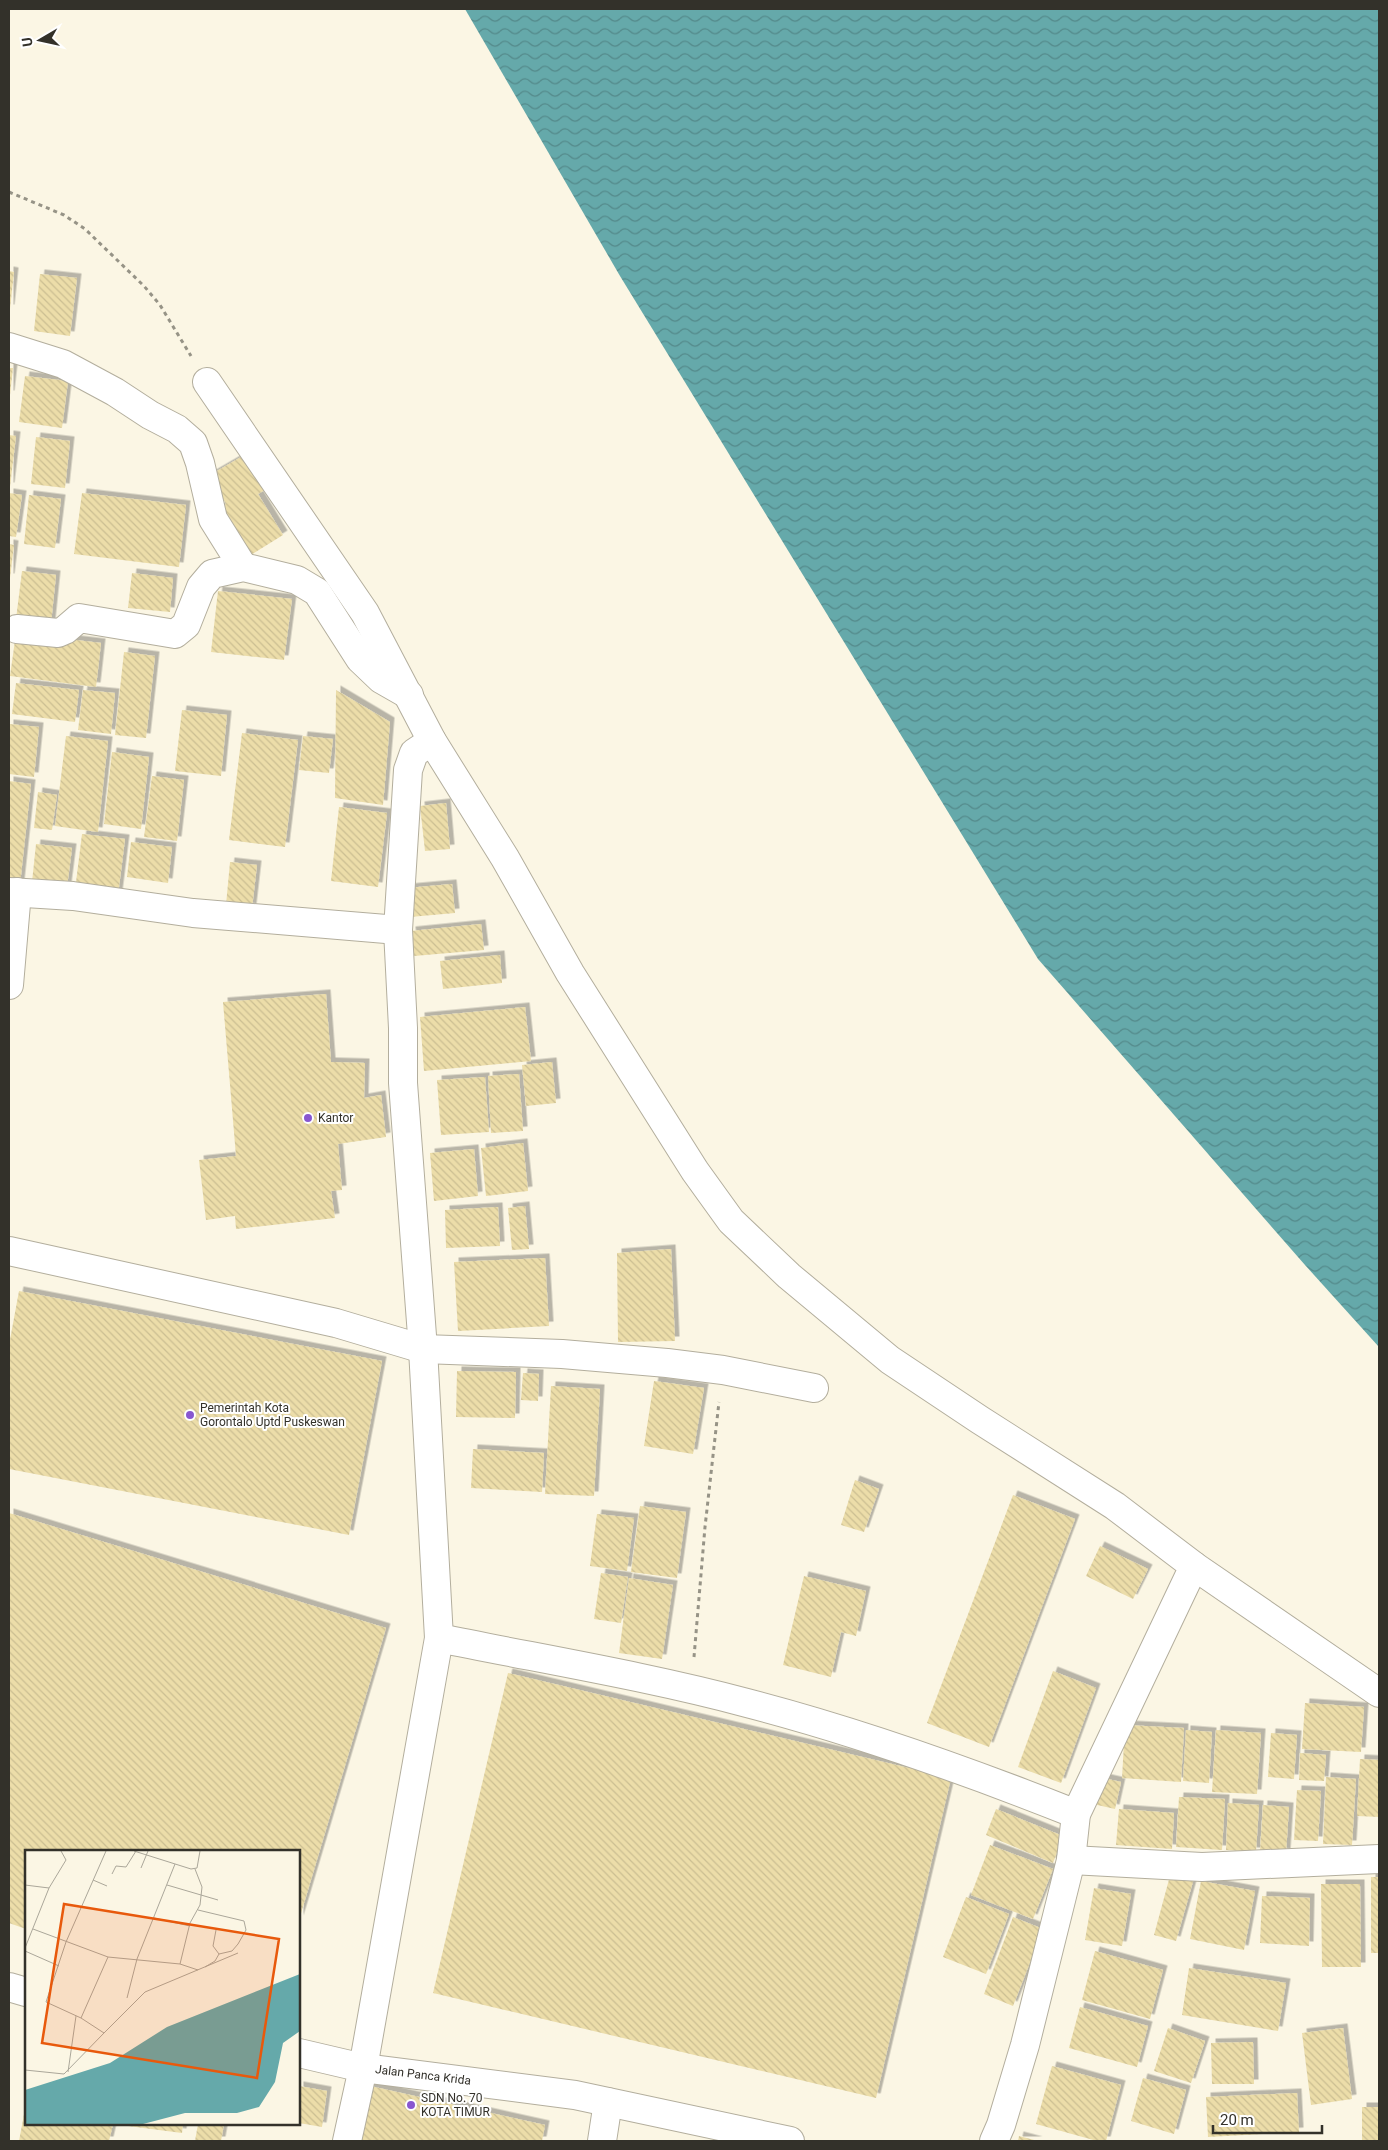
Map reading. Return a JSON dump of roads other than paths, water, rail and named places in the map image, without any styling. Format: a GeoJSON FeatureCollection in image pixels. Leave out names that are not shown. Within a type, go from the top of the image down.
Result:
{"type":"FeatureCollection","features":[{"type":"Feature","properties":{"kind":"street"},"geometry":{"type":"LineString","coordinates":[[9,346],[63,364],[177,429],[193,443],[200,463],[213,519],[243,567]]}},
{"type":"Feature","properties":{"kind":"street"},"geometry":{"type":"LineString","coordinates":[[207,382],[365,613],[432,741],[505,858],[609,1036],[695,1171],[731,1221],[796,1282],[890,1360],[1114,1506],[1194,1566],[1379,1693]]}},
{"type":"Feature","properties":{"kind":"street"},"geometry":{"type":"LineString","coordinates":[[17,629],[58,633],[65,630],[79,618],[175,634],[186,625],[202,587],[212,574],[243,567],[297,580],[316,592],[360,659],[381,679],[410,696]]}},
{"type":"Feature","properties":{"kind":"street"},"geometry":{"type":"LineString","coordinates":[[347,2141],[363,2068],[439,1638],[423,1349],[403,1083],[403,1028],[398,930],[408,770],[414,754],[432,741]]}},
{"type":"Feature","properties":{"kind":"street"},"geometry":{"type":"LineString","coordinates":[[9,985],[13,892],[73,896],[193,913],[398,930]]}},
{"type":"Feature","properties":{"kind":"street"},"geometry":{"type":"LineString","coordinates":[[9,1250],[336,1323],[423,1349],[562,1354],[667,1362],[723,1370],[814,1388]]}},
{"type":"Feature","properties":{"kind":"street"},"geometry":{"type":"LineString","coordinates":[[994,2141],[1001,2125],[1025,2045],[1071,1860],[1076,1814],[1194,1566]]}},
{"type":"Feature","properties":{"kind":"street"},"geometry":{"type":"LineString","coordinates":[[439,1638],[746,1702],[957,1767],[1076,1814]]}},
{"type":"Feature","properties":{"kind":"street"},"geometry":{"type":"LineString","coordinates":[[1071,1860],[1202,1867],[1379,1859]]}},
{"type":"Feature","properties":{"kind":"street"},"geometry":{"type":"LineString","coordinates":[[9,1987],[25,1992]]}},
{"type":"Feature","properties":{"kind":"street","name":"Jalan Panca Krida"},"geometry":{"type":"LineString","coordinates":[[300,2054],[363,2068],[560,2092],[790,2141]]}},
{"type":"Feature","properties":{"kind":"street"},"geometry":{"type":"LineString","coordinates":[[602,2141],[608,2102]]}},
{"type":"Feature","properties":{"kind":"water"},"geometry":{"type":"Polygon","coordinates":[[[465,9],[1379,9],[1379,1347],[1038,959],[620,276],[465,9]]]}},
{"type":"Feature","properties":{"kind":"place","name":"Kantor"},"geometry":{"type":"Point","coordinates":[308,1118]}},
{"type":"Feature","properties":{"kind":"place","name":"Pemerintah Kota Gorontalo Uptd Puskeswan"},"geometry":{"type":"Point","coordinates":[190,1415]}},
{"type":"Feature","properties":{"kind":"place","name":"SDN No. 70 KOTA TIMUR"},"geometry":{"type":"Point","coordinates":[411,2105]}}]}
